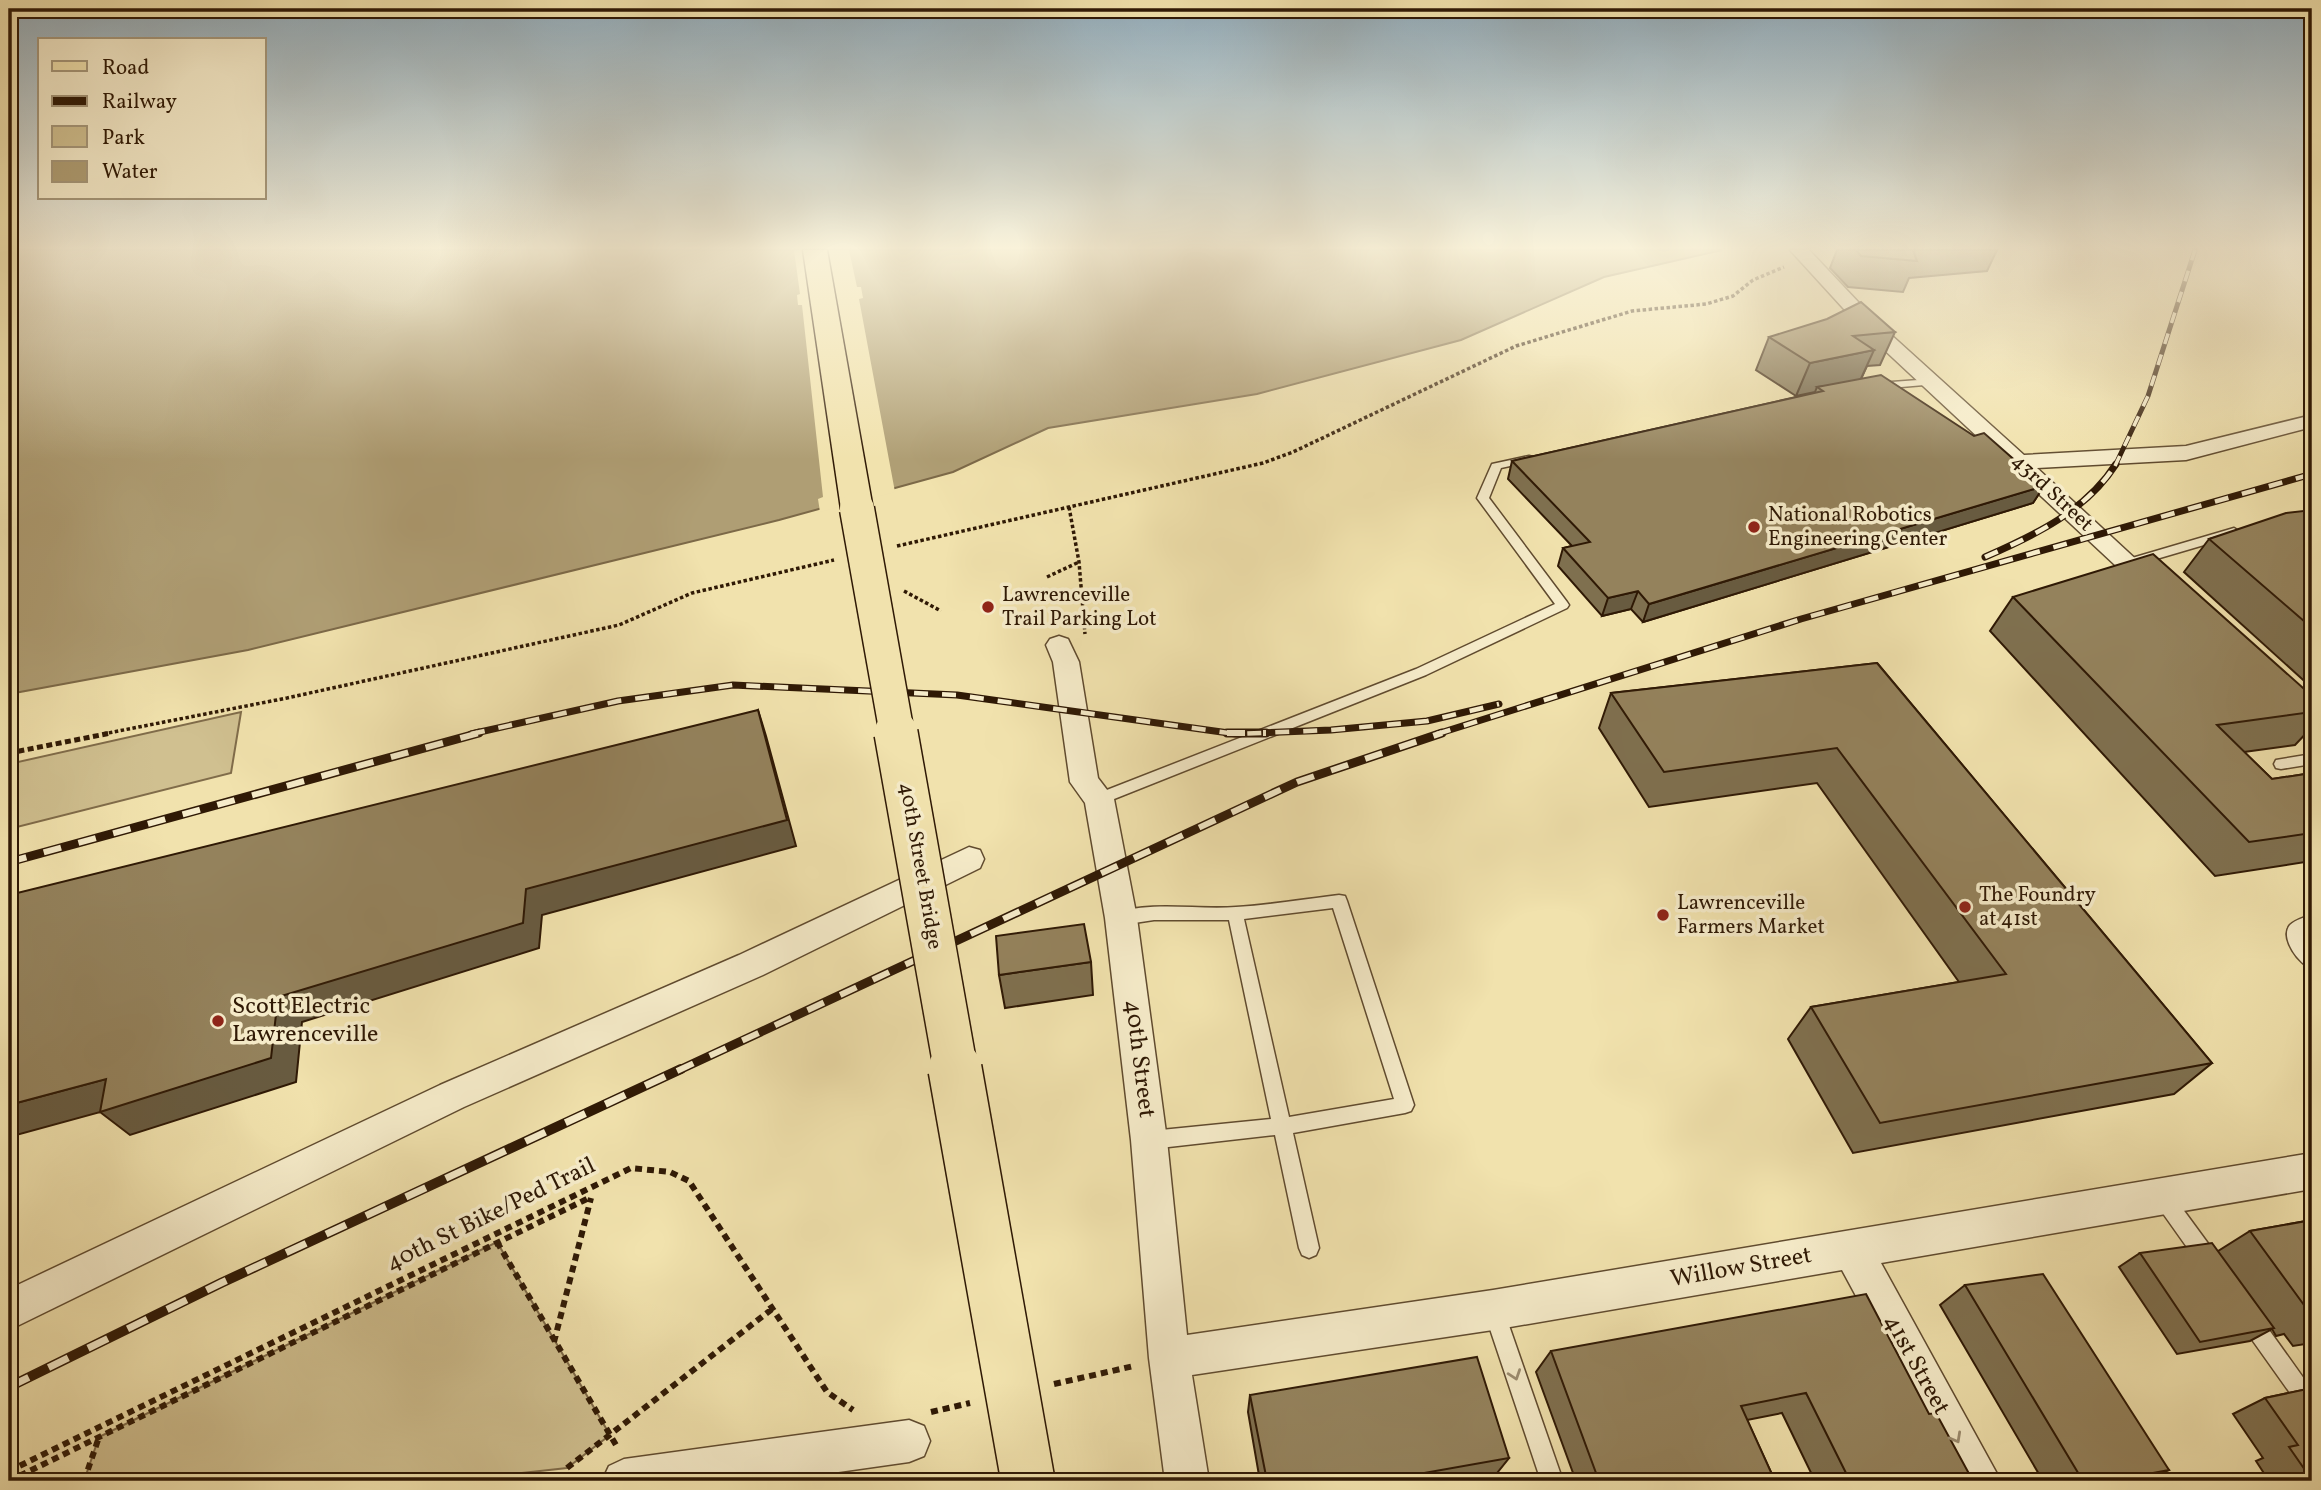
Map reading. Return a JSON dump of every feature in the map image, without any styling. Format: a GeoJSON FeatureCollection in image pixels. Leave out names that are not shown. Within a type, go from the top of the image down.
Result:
{"type":"FeatureCollection","features":[{"type":"Feature","properties":{"kind":"main road","name":"40th Street Bridge"},"geometry":{"type":"LineString","coordinates":[[826,320],[855,500],[1028,1481]]}},
{"type":"Feature","properties":{"kind":"street","name":"43rd Street"},"geometry":{"type":"LineString","coordinates":[[1864,320],[2169,600]]}},
{"type":"Feature","properties":{"kind":"street"},"geometry":{"type":"LineString","coordinates":[[2019,462],[2186,453],[2312,421]]}},
{"type":"Feature","properties":{"kind":"street","name":"40th Street"},"geometry":{"type":"LineString","coordinates":[[1059,645],[1066,662],[1084,782],[1099,799],[1121,918],[1149,1140],[1169,1358],[1187,1481]]}},
{"type":"Feature","properties":{"kind":"street"},"geometry":{"type":"LineString","coordinates":[[9,1310],[452,1096],[751,965],[969,859]]}},
{"type":"Feature","properties":{"kind":"street","name":"Willow Street"},"geometry":{"type":"LineString","coordinates":[[1169,1358],[1493,1310],[2164,1199],[2312,1171]]}},
{"type":"Feature","properties":{"kind":"street","name":"41st Street"},"geometry":{"type":"LineString","coordinates":[[1852,1249],[1979,1481]]}},
{"type":"Feature","properties":{"kind":"street"},"geometry":{"type":"LineString","coordinates":[[622,1467],[909,1441]]}},
{"type":"Feature","properties":{"kind":"lane"},"geometry":{"type":"LineString","coordinates":[[1865,387],[1932,382]]}},
{"type":"Feature","properties":{"kind":"lane"},"geometry":{"type":"LineString","coordinates":[[1099,799],[1420,672],[1563,605],[1483,498],[1496,466],[1537,457]]}},
{"type":"Feature","properties":{"kind":"lane"},"geometry":{"type":"LineString","coordinates":[[2128,564],[2244,529]]}},
{"type":"Feature","properties":{"kind":"lane"},"geometry":{"type":"LineString","coordinates":[[2281,764],[2312,759]]}},
{"type":"Feature","properties":{"kind":"lane"},"geometry":{"type":"LineString","coordinates":[[1121,918],[1154,914],[1235,914],[1339,901],[1405,1105],[1284,1126],[1149,1140]]}},
{"type":"Feature","properties":{"kind":"lane"},"geometry":{"type":"LineString","coordinates":[[1235,914],[1309,1248]]}},
{"type":"Feature","properties":{"kind":"lane"},"geometry":{"type":"LineString","coordinates":[[2312,921],[2296,930],[2298,947],[2312,962]]}},
{"type":"Feature","properties":{"kind":"lane"},"geometry":{"type":"LineString","coordinates":[[2164,1199],[2216,1272]]}},
{"type":"Feature","properties":{"kind":"lane"},"geometry":{"type":"LineString","coordinates":[[2240,1306],[2312,1407]]}},
{"type":"Feature","properties":{"kind":"lane"},"geometry":{"type":"LineString","coordinates":[[1493,1310],[1552,1481]]}},
{"type":"Feature","properties":{"kind":"path"},"geometry":{"type":"LineString","coordinates":[[895,547],[1263,463],[1293,452],[1516,346],[1604,320]]}},
{"type":"Feature","properties":{"kind":"path"},"geometry":{"type":"LineString","coordinates":[[1068,686],[1087,655],[1079,562],[1069,507]]}},
{"type":"Feature","properties":{"kind":"path"},"geometry":{"type":"LineString","coordinates":[[9,753],[287,698],[619,625],[692,593],[841,559]]}},
{"type":"Feature","properties":{"kind":"path"},"geometry":{"type":"LineString","coordinates":[[1047,577],[1079,562]]}},
{"type":"Feature","properties":{"kind":"path","name":"40th St Bike/Ped Trail"},"geometry":{"type":"LineString","coordinates":[[9,1471],[631,1168],[670,1172],[689,1181],[827,1392],[856,1412]]}},
{"type":"Feature","properties":{"kind":"path"},"geometry":{"type":"LineString","coordinates":[[9,1481],[592,1197],[554,1343]]}},
{"type":"Feature","properties":{"kind":"path"},"geometry":{"type":"LineString","coordinates":[[497,1242],[610,1435],[622,1467]]}},
{"type":"Feature","properties":{"kind":"path"},"geometry":{"type":"LineString","coordinates":[[567,1468],[772,1309]]}},
{"type":"Feature","properties":{"kind":"path"},"geometry":{"type":"LineString","coordinates":[[83,1481],[99,1437]]}},
{"type":"Feature","properties":{"kind":"green space"},"geometry":{"type":"Polygon","coordinates":[[[241,712],[231,773],[9,829],[9,764],[241,712]]]}},
{"type":"Feature","properties":{"kind":"green space"},"geometry":{"type":"Polygon","coordinates":[[[497,1242],[610,1435],[567,1468],[451,1481],[84,1481],[99,1437],[497,1242]]]}},
{"type":"Feature","properties":{"kind":"water"},"geometry":{"type":"Polygon","coordinates":[[[9,320],[1507,320],[1461,340],[1257,394],[1048,428],[953,472],[779,520],[248,650],[9,694],[9,320]]]}},
{"type":"Feature","properties":{"kind":"pier"},"geometry":{"type":"Polygon","coordinates":[[[804,320],[863,320],[895,492],[820,512],[818,499],[823,497],[804,320]]]}},
{"type":"Feature","properties":{"kind":"building"},"geometry":{"type":"Polygon","coordinates":[[[1825,320],[1881,320],[1895,332],[1853,336],[1874,350],[1810,363],[1769,337],[1825,320]]]}},
{"type":"Feature","properties":{"kind":"building","name":"National Robotics Engineering Center"},"geometry":{"type":"Polygon","coordinates":[[[1881,375],[1974,436],[1984,433],[2044,486],[1649,604],[1638,591],[1608,598],[1563,548],[1590,542],[1512,461],[1823,391],[1817,387],[1881,375]]]}},
{"type":"Feature","properties":{"kind":"building"},"geometry":{"type":"Polygon","coordinates":[[[2312,510],[2312,628],[2209,539],[2286,513],[2312,510]]]}},
{"type":"Feature","properties":{"kind":"building"},"geometry":{"type":"Polygon","coordinates":[[[2153,554],[2312,696],[2312,712],[2217,725],[2272,779],[2312,773],[2312,833],[2249,842],[2013,597],[2153,554]]]}},
{"type":"Feature","properties":{"kind":"building","name":"The Foundry at 41st"},"geometry":{"type":"Polygon","coordinates":[[[1877,663],[2212,1063],[1880,1123],[1811,1007],[2006,974],[1837,748],[1664,772],[1611,693],[1877,663]]]}},
{"type":"Feature","properties":{"kind":"building"},"geometry":{"type":"Polygon","coordinates":[[[758,710],[787,820],[526,889],[523,923],[278,997],[271,1058],[100,1112],[106,1079],[9,1105],[9,895],[758,710]]]}},
{"type":"Feature","properties":{"kind":"building"},"geometry":{"type":"Polygon","coordinates":[[[1084,924],[1091,962],[999,975],[996,936],[1084,924]]]}},
{"type":"Feature","properties":{"kind":"building"},"geometry":{"type":"Polygon","coordinates":[[[2312,1220],[2312,1316],[2250,1231],[2312,1220]]]}},
{"type":"Feature","properties":{"kind":"building"},"geometry":{"type":"Polygon","coordinates":[[[2212,1243],[2274,1328],[2200,1342],[2140,1253],[2212,1243]]]}},
{"type":"Feature","properties":{"kind":"building"},"geometry":{"type":"Polygon","coordinates":[[[2043,1274],[2169,1470],[2110,1481],[2083,1481],[1965,1285],[2043,1274]]]}},
{"type":"Feature","properties":{"kind":"building"},"geometry":{"type":"Polygon","coordinates":[[[1866,1294],[1929,1414],[1936,1413],[1973,1481],[1850,1481],[1806,1393],[1741,1406],[1775,1481],[1599,1481],[1551,1351],[1866,1294]]]}},
{"type":"Feature","properties":{"kind":"building"},"geometry":{"type":"Polygon","coordinates":[[[1477,1357],[1509,1458],[1379,1481],[1267,1481],[1250,1395],[1477,1357]]]}},
{"type":"Feature","properties":{"kind":"building"},"geometry":{"type":"Polygon","coordinates":[[[2312,1388],[2312,1480],[2289,1447],[2298,1445],[2265,1398],[2312,1388]]]}},
{"type":"Feature","properties":{"kind":"railway"},"geometry":{"type":"LineString","coordinates":[[2116,464],[2148,396],[2173,320]]}},
{"type":"Feature","properties":{"kind":"railway"},"geometry":{"type":"LineString","coordinates":[[1985,557],[2041,530],[2075,508],[2104,481],[2116,464]]}},
{"type":"Feature","properties":{"kind":"railway"},"geometry":{"type":"LineString","coordinates":[[1437,734],[1801,619],[2312,474]]}},
{"type":"Feature","properties":{"kind":"railway"},"geometry":{"type":"LineString","coordinates":[[471,734],[618,701],[733,685],[957,695],[1229,733]]}},
{"type":"Feature","properties":{"kind":"railway"},"geometry":{"type":"LineString","coordinates":[[1260,733],[1331,730],[1427,721],[1499,704]]}},
{"type":"Feature","properties":{"kind":"railway"},"geometry":{"type":"LineString","coordinates":[[9,862],[479,733]]}},
{"type":"Feature","properties":{"kind":"railway"},"geometry":{"type":"LineString","coordinates":[[1229,733],[1260,733]]}},
{"type":"Feature","properties":{"kind":"railway"},"geometry":{"type":"LineString","coordinates":[[1229,733],[1260,733]]}},
{"type":"Feature","properties":{"kind":"railway"},"geometry":{"type":"LineString","coordinates":[[1260,733],[1266,733]]}},
{"type":"Feature","properties":{"kind":"railway"},"geometry":{"type":"LineString","coordinates":[[677,1071],[1297,782],[1442,733]]}},
{"type":"Feature","properties":{"kind":"railway"},"geometry":{"type":"LineString","coordinates":[[9,1387],[221,1283],[681,1069]]}},
{"type":"Feature","properties":{"kind":"place","name":"National Robotics Engineering Center"},"geometry":{"type":"Point","coordinates":[1754,527]}},
{"type":"Feature","properties":{"kind":"place","name":"Lawrenceville Trail Parking Lot"},"geometry":{"type":"Point","coordinates":[988,607]}},
{"type":"Feature","properties":{"kind":"place","name":"The Foundry at 41st"},"geometry":{"type":"Point","coordinates":[1965,907]}},
{"type":"Feature","properties":{"kind":"place","name":"Lawrenceville Farmers Market"},"geometry":{"type":"Point","coordinates":[1663,915]}},
{"type":"Feature","properties":{"kind":"place","name":"Scott Electric Lawrenceville"},"geometry":{"type":"Point","coordinates":[218,1021]}}]}
